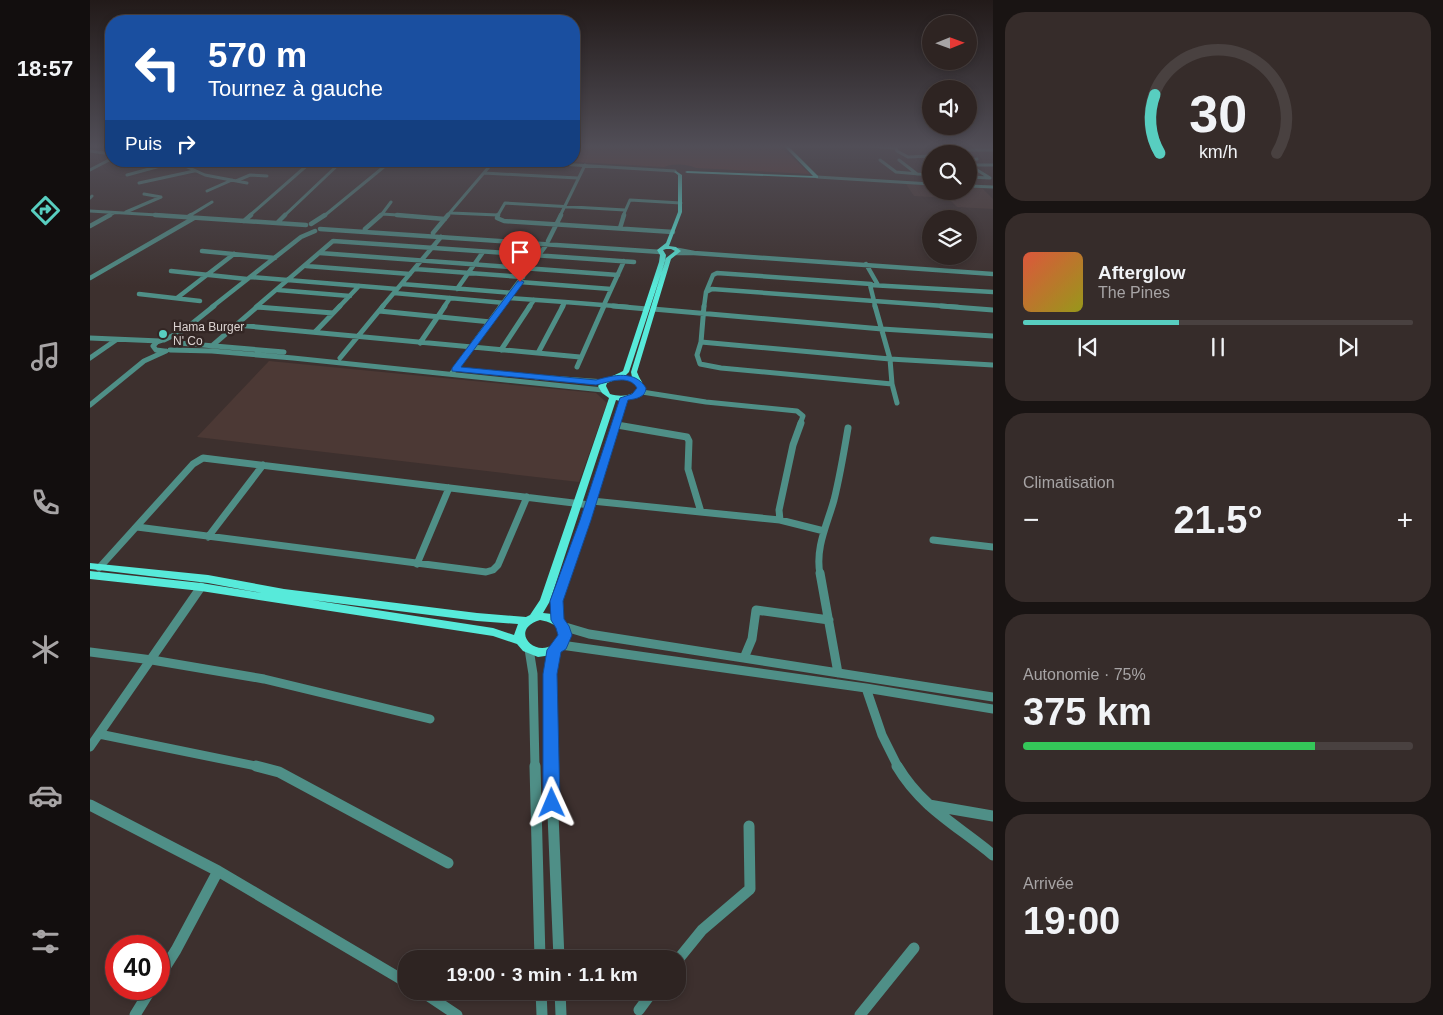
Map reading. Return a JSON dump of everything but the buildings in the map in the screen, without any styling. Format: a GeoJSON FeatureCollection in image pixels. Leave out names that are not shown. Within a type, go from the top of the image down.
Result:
{"type":"FeatureCollection","features":[{"type":"Feature","properties":{"kind":"main road"},"geometry":{"type":"LineString","coordinates":[[636,382],[634,372],[662,262],[662,250],[668,244],[673,232],[681,203],[681,192]]}},
{"type":"Feature","properties":{"kind":"main road"},"geometry":{"type":"LineString","coordinates":[[618,377],[636,382],[641,386],[642,392],[635,396],[624,398],[613,397],[603,390],[602,386],[605,382],[626,372],[669,258],[676,251],[686,203],[686,192]]}},
{"type":"Feature","properties":{"kind":"main road"},"geometry":{"type":"LineString","coordinates":[[662,250],[676,251]]}},
{"type":"Feature","properties":{"kind":"main road"},"geometry":{"type":"LineString","coordinates":[[521,641],[519,630],[545,600],[613,397]]}},
{"type":"Feature","properties":{"kind":"main road"},"geometry":{"type":"LineString","coordinates":[[90,575],[202,587],[493,632],[521,641],[530,649],[542,652],[557,647],[565,635],[560,623],[556,601],[591,503],[624,398]]}},
{"type":"Feature","properties":{"kind":"main road"},"geometry":{"type":"LineString","coordinates":[[95,567],[208,579],[284,593],[477,617],[530,619],[546,616],[560,623]]}},
{"type":"Feature","properties":{"kind":"street"},"geometry":{"type":"LineString","coordinates":[[244,221],[276,192]]}},
{"type":"Feature","properties":{"kind":"street"},"geometry":{"type":"LineString","coordinates":[[277,223],[309,192]]}},
{"type":"Feature","properties":{"kind":"street"},"geometry":{"type":"LineString","coordinates":[[302,229],[323,217],[353,192]]}},
{"type":"Feature","properties":{"kind":"street"},"geometry":{"type":"LineString","coordinates":[[433,234],[468,192]]}},
{"type":"Feature","properties":{"kind":"street"},"geometry":{"type":"LineString","coordinates":[[454,371],[538,256],[557,224],[571,192]]}},
{"type":"Feature","properties":{"kind":"street"},"geometry":{"type":"LineString","coordinates":[[124,213],[161,196],[144,194]]}},
{"type":"Feature","properties":{"kind":"street"},"geometry":{"type":"LineString","coordinates":[[620,228],[628,201],[630,200],[681,203]]}},
{"type":"Feature","properties":{"kind":"street"},"geometry":{"type":"LineString","coordinates":[[188,217],[212,202]]}},
{"type":"Feature","properties":{"kind":"street"},"geometry":{"type":"LineString","coordinates":[[365,229],[382,214],[391,202]]}},
{"type":"Feature","properties":{"kind":"street"},"geometry":{"type":"LineString","coordinates":[[625,210],[505,202],[497,218],[504,221],[673,232]]}},
{"type":"Feature","properties":{"kind":"street"},"geometry":{"type":"LineString","coordinates":[[90,210],[277,223],[302,229],[365,229],[662,250]]}},
{"type":"Feature","properties":{"kind":"street"},"geometry":{"type":"LineString","coordinates":[[90,226],[116,212]]}},
{"type":"Feature","properties":{"kind":"street"},"geometry":{"type":"LineString","coordinates":[[451,213],[498,215]]}},
{"type":"Feature","properties":{"kind":"street"},"geometry":{"type":"LineString","coordinates":[[382,214],[446,219]]}},
{"type":"Feature","properties":{"kind":"street"},"geometry":{"type":"LineString","coordinates":[[144,361],[154,344],[184,330],[301,237],[319,228],[323,217]]}},
{"type":"Feature","properties":{"kind":"street"},"geometry":{"type":"LineString","coordinates":[[90,278],[194,218]]}},
{"type":"Feature","properties":{"kind":"street"},"geometry":{"type":"LineString","coordinates":[[289,225],[547,242]]}},
{"type":"Feature","properties":{"kind":"street"},"geometry":{"type":"LineString","coordinates":[[301,237],[302,229]]}},
{"type":"Feature","properties":{"kind":"street"},"geometry":{"type":"LineString","coordinates":[[340,358],[441,236]]}},
{"type":"Feature","properties":{"kind":"street"},"geometry":{"type":"LineString","coordinates":[[213,345],[335,241],[634,262]]}},
{"type":"Feature","properties":{"kind":"street"},"geometry":{"type":"LineString","coordinates":[[202,251],[275,258]]}},
{"type":"Feature","properties":{"kind":"street"},"geometry":{"type":"LineString","coordinates":[[676,251],[993,274]]}},
{"type":"Feature","properties":{"kind":"street"},"geometry":{"type":"LineString","coordinates":[[457,289],[483,252]]}},
{"type":"Feature","properties":{"kind":"street"},"geometry":{"type":"LineString","coordinates":[[320,253],[618,275]]}},
{"type":"Feature","properties":{"kind":"street"},"geometry":{"type":"LineString","coordinates":[[177,298],[234,254]]}},
{"type":"Feature","properties":{"kind":"street"},"geometry":{"type":"LineString","coordinates":[[577,366],[624,262]]}},
{"type":"Feature","properties":{"kind":"street"},"geometry":{"type":"LineString","coordinates":[[866,264],[878,284]]}},
{"type":"Feature","properties":{"kind":"street"},"geometry":{"type":"LineString","coordinates":[[306,266],[410,274]]}},
{"type":"Feature","properties":{"kind":"street"},"geometry":{"type":"LineString","coordinates":[[415,269],[611,289]]}},
{"type":"Feature","properties":{"kind":"street"},"geometry":{"type":"LineString","coordinates":[[171,271],[359,286],[505,303]]}},
{"type":"Feature","properties":{"kind":"street"},"geometry":{"type":"LineString","coordinates":[[892,384],[730,369],[700,364],[697,355],[701,342],[700,334],[706,292],[713,275],[717,273],[993,292]]}},
{"type":"Feature","properties":{"kind":"street"},"geometry":{"type":"LineString","coordinates":[[402,284],[511,295],[534,300],[882,329],[993,336]]}},
{"type":"Feature","properties":{"kind":"street"},"geometry":{"type":"LineString","coordinates":[[871,284],[869,286],[882,329],[882,340],[890,359],[892,384],[897,404]]}},
{"type":"Feature","properties":{"kind":"street"},"geometry":{"type":"LineString","coordinates":[[315,332],[359,286]]}},
{"type":"Feature","properties":{"kind":"street"},"geometry":{"type":"LineString","coordinates":[[706,292],[712,289],[993,310]]}},
{"type":"Feature","properties":{"kind":"street"},"geometry":{"type":"LineString","coordinates":[[278,290],[350,296]]}},
{"type":"Feature","properties":{"kind":"street"},"geometry":{"type":"LineString","coordinates":[[139,294],[200,301]]}},
{"type":"Feature","properties":{"kind":"street"},"geometry":{"type":"LineString","coordinates":[[420,343],[450,298]]}},
{"type":"Feature","properties":{"kind":"street"},"geometry":{"type":"LineString","coordinates":[[501,350],[534,300]]}},
{"type":"Feature","properties":{"kind":"street"},"geometry":{"type":"LineString","coordinates":[[538,353],[565,302]]}},
{"type":"Feature","properties":{"kind":"street"},"geometry":{"type":"LineString","coordinates":[[257,307],[333,314]]}},
{"type":"Feature","properties":{"kind":"street"},"geometry":{"type":"LineString","coordinates":[[379,312],[491,322]]}},
{"type":"Feature","properties":{"kind":"street"},"geometry":{"type":"LineString","coordinates":[[236,325],[580,357]]}},
{"type":"Feature","properties":{"kind":"street"},"geometry":{"type":"LineString","coordinates":[[90,405],[144,361],[179,343],[184,330]]}},
{"type":"Feature","properties":{"kind":"street"},"geometry":{"type":"LineString","coordinates":[[90,338],[136,342],[174,339],[179,343],[340,358],[603,390]]}},
{"type":"Feature","properties":{"kind":"street"},"geometry":{"type":"LineString","coordinates":[[90,358],[116,340]]}},
{"type":"Feature","properties":{"kind":"street"},"geometry":{"type":"LineString","coordinates":[[136,342],[153,348],[168,350],[212,350],[577,382],[605,382]]}},
{"type":"Feature","properties":{"kind":"street"},"geometry":{"type":"LineString","coordinates":[[701,342],[890,359],[993,365]]}},
{"type":"Feature","properties":{"kind":"street"},"geometry":{"type":"LineString","coordinates":[[642,392],[698,401],[797,411],[803,416],[793,445],[779,510],[780,520]]}},
{"type":"Feature","properties":{"kind":"street"},"geometry":{"type":"LineString","coordinates":[[617,425],[687,437],[689,441],[688,469],[701,512]]}},
{"type":"Feature","properties":{"kind":"street"},"geometry":{"type":"LineString","coordinates":[[838,673],[818,562],[818,545],[824,531],[845,454],[848,428]]}},
{"type":"Feature","properties":{"kind":"street"},"geometry":{"type":"LineString","coordinates":[[95,567],[137,526],[198,460],[210,459],[578,503],[780,520],[824,531]]}},
{"type":"Feature","properties":{"kind":"street"},"geometry":{"type":"LineString","coordinates":[[208,537],[263,466]]}},
{"type":"Feature","properties":{"kind":"street"},"geometry":{"type":"LineString","coordinates":[[417,564],[449,488]]}},
{"type":"Feature","properties":{"kind":"street"},"geometry":{"type":"LineString","coordinates":[[137,526],[208,537],[486,572],[493,570],[498,565],[527,497]]}},
{"type":"Feature","properties":{"kind":"street"},"geometry":{"type":"LineString","coordinates":[[933,540],[993,547]]}},
{"type":"Feature","properties":{"kind":"street"},"geometry":{"type":"LineString","coordinates":[[90,747],[202,587]]}},
{"type":"Feature","properties":{"kind":"street"},"geometry":{"type":"LineString","coordinates":[[744,658],[752,639],[756,610],[829,620]]}},
{"type":"Feature","properties":{"kind":"street"},"geometry":{"type":"LineString","coordinates":[[560,623],[588,634],[993,697]]}},
{"type":"Feature","properties":{"kind":"street"},"geometry":{"type":"LineString","coordinates":[[559,950],[552,803],[550,674],[557,647],[866,688],[993,709]]}},
{"type":"Feature","properties":{"kind":"street"},"geometry":{"type":"LineString","coordinates":[[530,649],[533,674],[540,950]]}},
{"type":"Feature","properties":{"kind":"street"},"geometry":{"type":"LineString","coordinates":[[90,652],[152,660],[264,679],[430,719]]}},
{"type":"Feature","properties":{"kind":"street"},"geometry":{"type":"LineString","coordinates":[[866,688],[880,731],[896,766],[905,780],[926,804],[976,840],[993,855]]}},
{"type":"Feature","properties":{"kind":"street"},"geometry":{"type":"LineString","coordinates":[[99,734],[279,772],[448,863]]}},
{"type":"Feature","properties":{"kind":"street"},"geometry":{"type":"LineString","coordinates":[[926,804],[993,816]]}},
{"type":"Feature","properties":{"kind":"street"},"geometry":{"type":"LineString","coordinates":[[90,805],[218,871],[398,977]]}},
{"type":"Feature","properties":{"kind":"street"},"geometry":{"type":"LineString","coordinates":[[686,950],[702,930],[750,889],[749,826]]}},
{"type":"Feature","properties":{"kind":"street"},"geometry":{"type":"LineString","coordinates":[[170,960],[218,871]]}},
{"type":"Feature","properties":{"kind":"street"},"geometry":{"type":"LineString","coordinates":[[860,1015],[914,948]]}},
{"type":"Feature","properties":{"kind":"street"},"geometry":{"type":"LineString","coordinates":[[135,1015],[144,1000]]}},
{"type":"Feature","properties":{"kind":"street"},"geometry":{"type":"LineString","coordinates":[[434,1000],[457,1015]]}},
{"type":"Feature","properties":{"kind":"street"},"geometry":{"type":"LineString","coordinates":[[541,1000],[542,1015]]}},
{"type":"Feature","properties":{"kind":"street"},"geometry":{"type":"LineString","coordinates":[[560,1000],[561,1015]]}},
{"type":"Feature","properties":{"kind":"street"},"geometry":{"type":"LineString","coordinates":[[639,1010],[646,1000]]}},
{"type":"Feature","properties":{"kind":"shaded area"},"geometry":{"type":"Polygon","coordinates":[[[912,192],[922,192],[922,196],[914,196],[912,192]]]}},
{"type":"Feature","properties":{"kind":"shaded area"},"geometry":{"type":"Polygon","coordinates":[[[977,192],[986,192],[993,199],[993,209],[957,207],[950,200],[977,200],[977,192]]]}},
{"type":"Feature","properties":{"kind":"shaded area"},"geometry":{"type":"Polygon","coordinates":[[[269,361],[596,393],[607,403],[579,482],[197,437],[269,361]]]}},
{"type":"Feature","properties":{"kind":"place","name":"Hama Burger N' Co"},"geometry":{"type":"Point","coordinates":[163,334]}},
{"type":"Feature","properties":{"kind":"route"},"geometry":{"type":"LineString","coordinates":[[520,282],[456,369],[596,383],[614,378],[625,378],[635,380],[642,388],[642,392],[635,396],[624,398],[586,520],[556,601],[558,620],[565,630],[565,635],[561,645],[554,650],[550,674],[552,803]]}}]}
